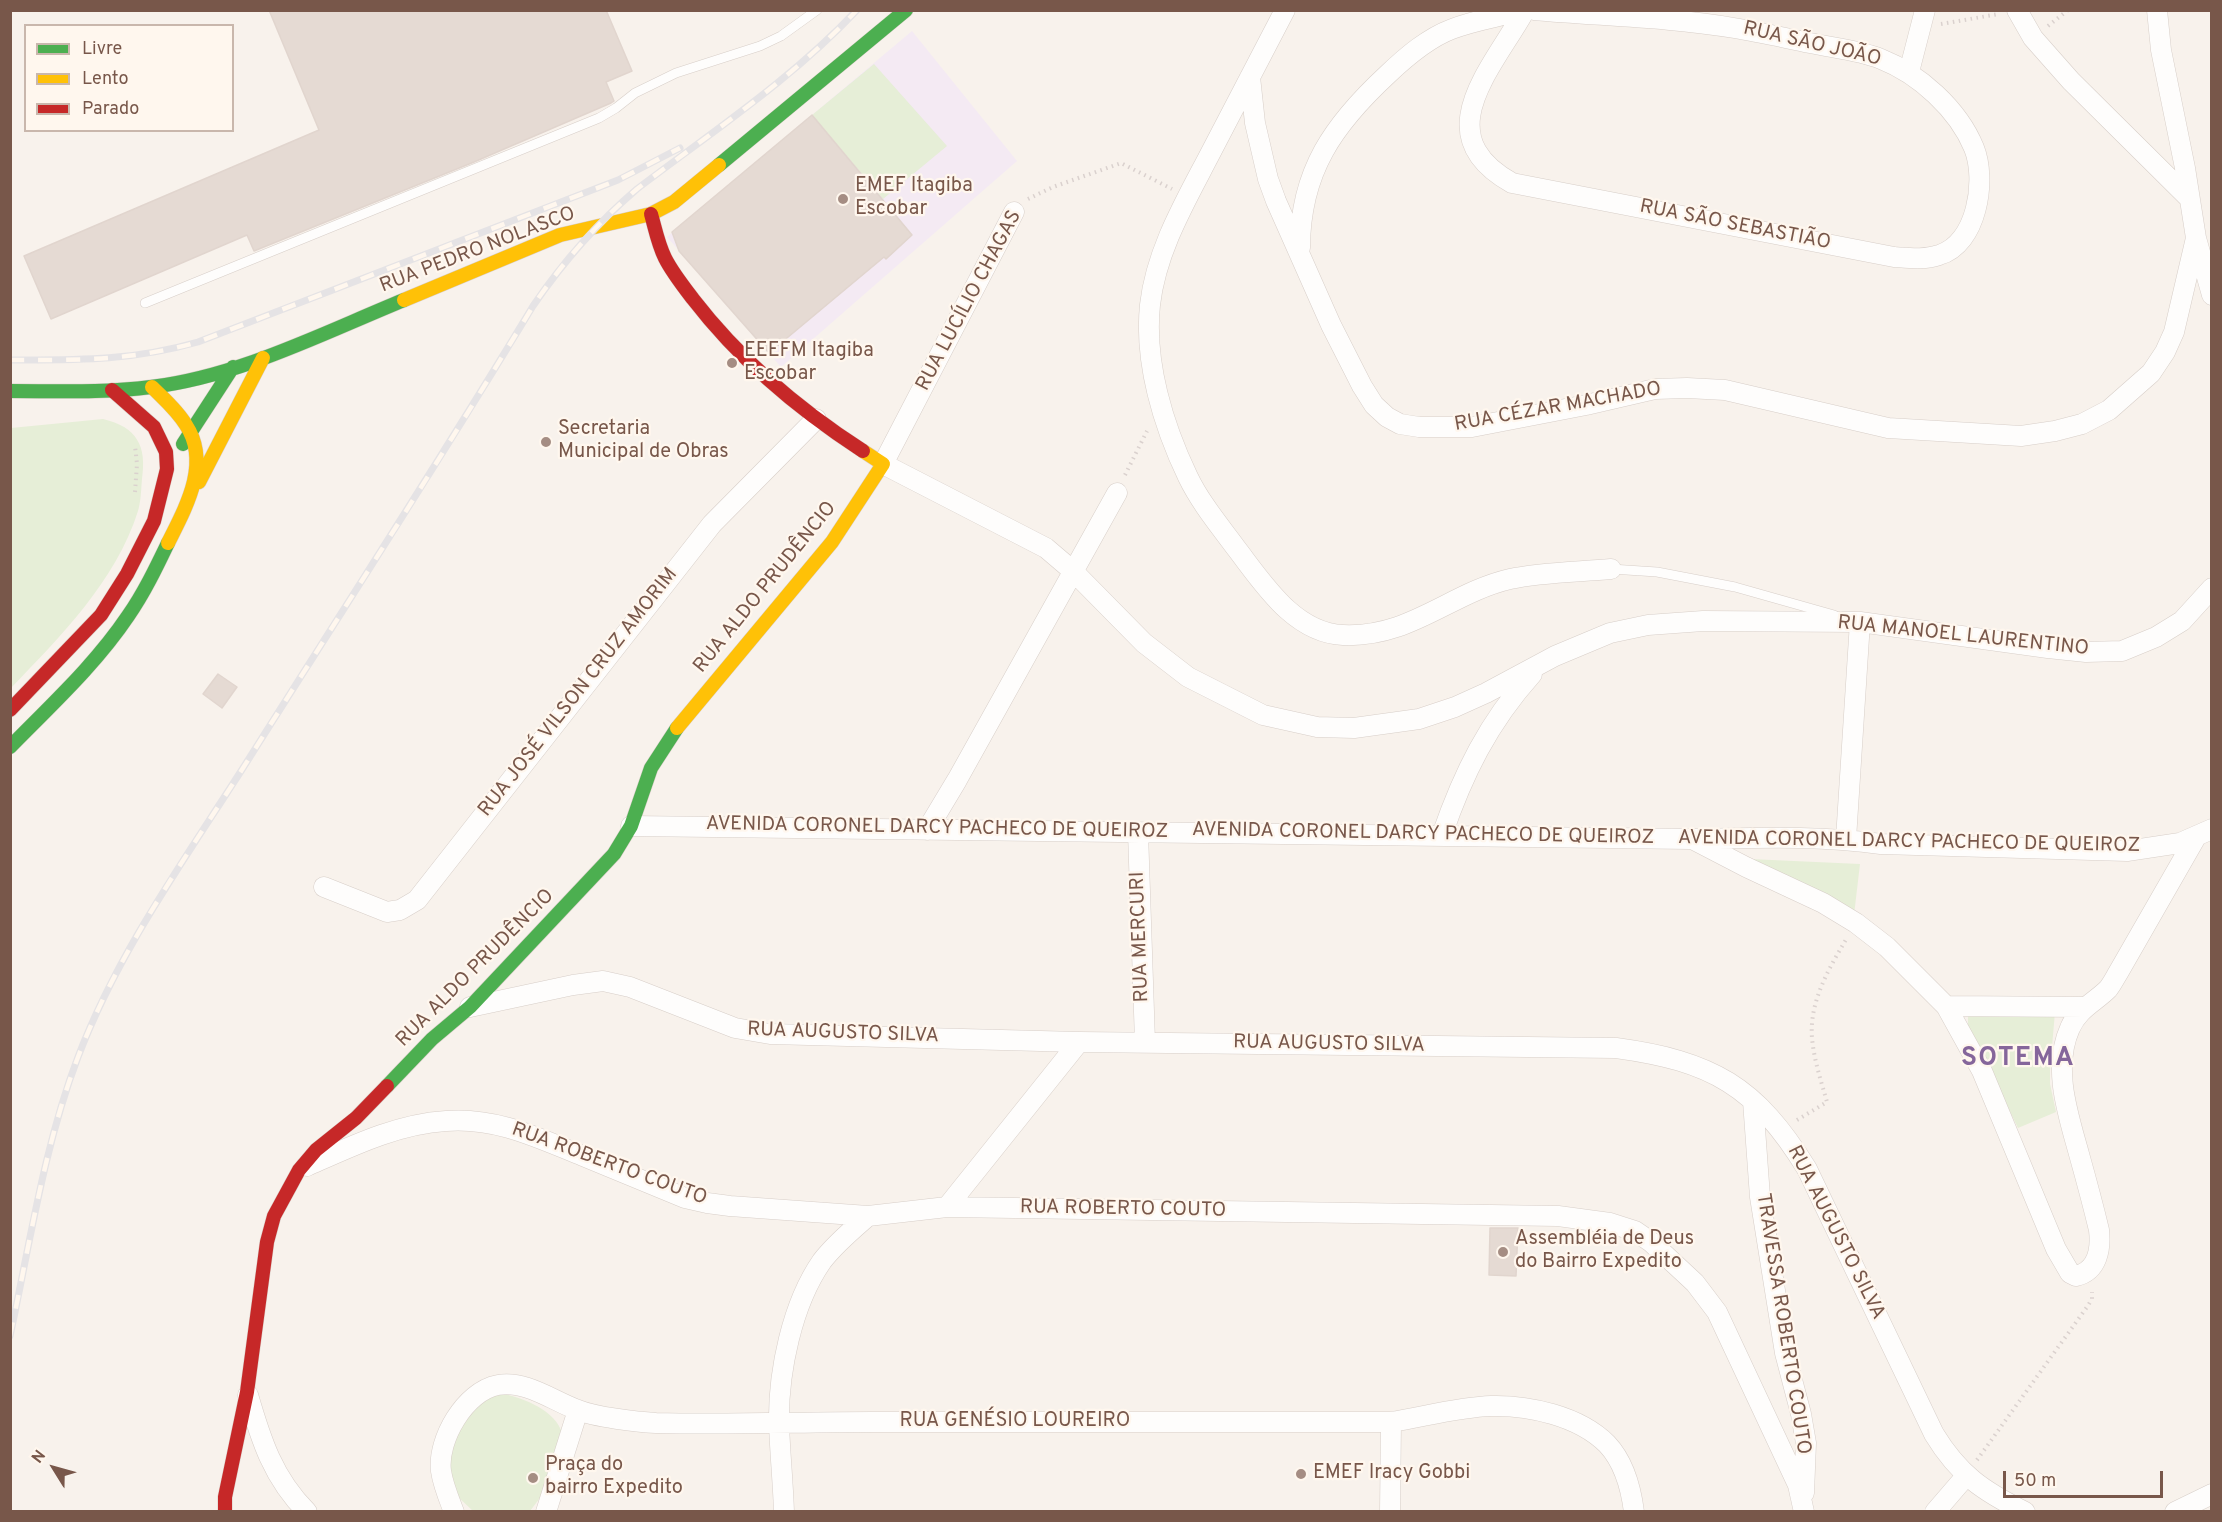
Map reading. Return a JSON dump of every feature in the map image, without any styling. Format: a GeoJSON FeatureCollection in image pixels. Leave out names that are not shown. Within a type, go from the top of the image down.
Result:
{"type":"FeatureCollection","features":[{"type":"Feature","properties":{"kind":"street","name":"RUA PEDRO NOLASCO"},"geometry":{"type":"LineString","coordinates":[[10,392],[152,387],[212,375],[264,358],[560,235],[651,214],[674,202],[906,10]]}},
{"type":"Feature","properties":{"kind":"street"},"geometry":{"type":"LineString","coordinates":[[1286,10],[1188,196],[1165,246],[1150,303],[1149,333],[1152,364],[1172,438],[1188,478],[1210,513],[1264,585],[1285,607],[1302,621],[1320,630],[1342,635],[1382,632],[1400,628],[1509,579],[1611,569]]}},
{"type":"Feature","properties":{"kind":"street"},"geometry":{"type":"LineString","coordinates":[[1300,257],[1300,226],[1307,191],[1332,135],[1350,110],[1401,62],[1424,44],[1450,29],[1524,10]]}},
{"type":"Feature","properties":{"kind":"street","name":"RUA SÃO SEBASTIÃO"},"geometry":{"type":"LineString","coordinates":[[1524,10],[1485,76],[1470,111],[1469,125],[1472,144],[1481,160],[1496,174],[1512,183],[1551,192],[1894,257],[1919,258],[1940,255],[1952,249],[1962,238],[1977,204],[1979,168],[1974,149],[1963,128],[1947,107],[1909,72]]}},
{"type":"Feature","properties":{"kind":"street","name":"RUA SÃO JOÃO"},"geometry":{"type":"LineString","coordinates":[[1534,10],[1737,19],[1879,58],[1909,72]]}},
{"type":"Feature","properties":{"kind":"street"},"geometry":{"type":"LineString","coordinates":[[2157,10],[2161,50],[2185,168],[2196,238],[2211,296]]}},
{"type":"Feature","properties":{"kind":"street"},"geometry":{"type":"LineString","coordinates":[[2017,11],[2033,38],[2071,81],[2190,199]]}},
{"type":"Feature","properties":{"kind":"street"},"geometry":{"type":"LineString","coordinates":[[1909,72],[1922,20]]}},
{"type":"Feature","properties":{"kind":"street","name":"RUA CÉZAR MACHADO"},"geometry":{"type":"LineString","coordinates":[[1250,77],[1255,123],[1268,179],[1300,257],[1362,386],[1374,405],[1387,417],[1400,424],[1419,427],[1472,427],[1655,389],[1687,388],[1725,390],[1888,428],[2021,436],[2055,431],[2082,424],[2109,410],[2151,373],[2165,352],[2174,332],[2196,238]]}},
{"type":"Feature","properties":{"kind":"street","name":"RUA LUCÍLIO CHAGAS"},"geometry":{"type":"LineString","coordinates":[[883,464],[1014,212]]}},
{"type":"Feature","properties":{"kind":"street","name":"RUA MANOEL LAURENTINO"},"geometry":{"type":"LineString","coordinates":[[651,214],[666,261],[700,309],[749,364],[816,419],[883,464],[1046,548],[1073,571],[1132,632],[1188,677],[1263,715],[1317,728],[1354,728],[1419,719],[1455,707],[1555,656],[1610,633],[1648,625],[1703,621],[1860,622],[2048,648],[2086,652],[2122,651],[2156,638],[2182,621],[2211,588]]}},
{"type":"Feature","properties":{"kind":"street"},"geometry":{"type":"LineString","coordinates":[[10,747],[77,679],[122,625],[140,597],[264,358]]}},
{"type":"Feature","properties":{"kind":"street"},"geometry":{"type":"LineString","coordinates":[[167,469],[233,367]]}},
{"type":"Feature","properties":{"kind":"street"},"geometry":{"type":"LineString","coordinates":[[152,387],[180,416],[191,432],[196,448],[196,474],[187,505]]}},
{"type":"Feature","properties":{"kind":"street"},"geometry":{"type":"LineString","coordinates":[[10,710],[100,615],[117,590],[154,521],[167,469],[166,452],[154,427],[112,390]]}},
{"type":"Feature","properties":{"kind":"street","name":"RUA JOSÉ VILSON CRUZ AMORIM"},"geometry":{"type":"LineString","coordinates":[[324,887],[387,912],[400,910],[417,900],[712,524],[816,419]]}},
{"type":"Feature","properties":{"kind":"street","name":"RUA ALDO PRUDÊNCIO"},"geometry":{"type":"LineString","coordinates":[[225,1512],[225,1497],[247,1392],[267,1242],[274,1216],[299,1170],[316,1150],[356,1118],[432,1039],[470,1007],[614,854],[631,826],[642,790],[661,750],[832,542],[883,464]]}},
{"type":"Feature","properties":{"kind":"street"},"geometry":{"type":"LineString","coordinates":[[927,830],[1116,493]]}},
{"type":"Feature","properties":{"kind":"street"},"geometry":{"type":"LineString","coordinates":[[1846,839],[1860,622]]}},
{"type":"Feature","properties":{"kind":"street"},"geometry":{"type":"LineString","coordinates":[[1442,836],[1467,768],[1490,728],[1511,697],[1529,677],[1555,656]]}},
{"type":"Feature","properties":{"kind":"street","name":"AVENIDA CORONEL DARCY PACHECO DE QUEIROZ"},"geometry":{"type":"LineString","coordinates":[[631,826],[1691,839],[1768,837],[1846,839],[1881,844],[2127,851],[2180,843],[2204,833]]}},
{"type":"Feature","properties":{"kind":"street","name":"RUA MERCURI"},"geometry":{"type":"LineString","coordinates":[[1138,832],[1145,1042]]}},
{"type":"Feature","properties":{"kind":"street"},"geometry":{"type":"LineString","coordinates":[[1691,839],[1823,903],[1856,924],[1887,947],[1946,1006],[1982,1071],[2056,1249],[2070,1273],[2076,1276],[2087,1270],[2098,1257],[2101,1249],[2099,1230],[2066,1111],[2062,1063],[2069,1028],[2085,1006],[2109,988],[2114,981],[2204,833]]}},
{"type":"Feature","properties":{"kind":"street","name":"RUA AUGUSTO SILVA"},"geometry":{"type":"LineString","coordinates":[[470,1007],[573,985],[603,981],[630,987],[726,1025],[753,1032],[1079,1042],[1616,1048],[1668,1057],[1693,1065],[1737,1087],[1781,1130],[1807,1170],[1934,1434],[1954,1465],[1966,1476],[2025,1512]]}},
{"type":"Feature","properties":{"kind":"street"},"geometry":{"type":"LineString","coordinates":[[1946,1006],[2085,1006]]}},
{"type":"Feature","properties":{"kind":"street"},"geometry":{"type":"LineString","coordinates":[[947,1207],[1079,1042]]}},
{"type":"Feature","properties":{"kind":"street","name":"TRAVESSA ROBERTO COUTO"},"geometry":{"type":"LineString","coordinates":[[1753,1101],[1760,1197],[1785,1353],[1806,1443],[1804,1511]]}},
{"type":"Feature","properties":{"kind":"street","name":"RUA ROBERTO COUTO"},"geometry":{"type":"LineString","coordinates":[[299,1170],[374,1136],[407,1127],[446,1121],[480,1121],[514,1128],[685,1198],[707,1203],[868,1216],[947,1207],[1558,1216],[1610,1223],[1635,1231],[1651,1242],[1695,1283],[1718,1312],[1798,1485],[1804,1511]]}},
{"type":"Feature","properties":{"kind":"street"},"geometry":{"type":"LineString","coordinates":[[784,1512],[779,1422],[784,1367],[798,1307],[811,1279],[824,1260],[844,1236],[868,1216]]}},
{"type":"Feature","properties":{"kind":"street","name":"RUA GENÉSIO LOUREIRO"},"geometry":{"type":"LineString","coordinates":[[454,1512],[441,1473],[441,1455],[446,1436],[454,1420],[479,1394],[496,1385],[512,1385],[544,1395],[578,1410],[651,1423],[1391,1422],[1488,1406],[1516,1406],[1570,1421],[1595,1434],[1608,1445],[1628,1480],[1634,1512]]}},
{"type":"Feature","properties":{"kind":"street"},"geometry":{"type":"LineString","coordinates":[[247,1392],[263,1446],[294,1498],[307,1512]]}},
{"type":"Feature","properties":{"kind":"street"},"geometry":{"type":"LineString","coordinates":[[546,1512],[578,1410]]}},
{"type":"Feature","properties":{"kind":"street"},"geometry":{"type":"LineString","coordinates":[[1390,1512],[1391,1422]]}},
{"type":"Feature","properties":{"kind":"street"},"geometry":{"type":"LineString","coordinates":[[1935,1512],[1966,1476]]}},
{"type":"Feature","properties":{"kind":"street"},"geometry":{"type":"LineString","coordinates":[[2175,1512],[2211,1494]]}},
{"type":"Feature","properties":{"kind":"lane"},"geometry":{"type":"LineString","coordinates":[[145,303],[599,118],[635,93],[676,73],[760,46],[781,36],[817,10]]}},
{"type":"Feature","properties":{"kind":"lane"},"geometry":{"type":"LineString","coordinates":[[1611,569],[1657,572],[1735,587],[1860,622]]}},
{"type":"Feature","properties":{"kind":"path"},"geometry":{"type":"LineString","coordinates":[[1922,20],[1951,21],[2017,11]]}},
{"type":"Feature","properties":{"kind":"path","name":"RUA LUCÍLIO CHAGAS"},"geometry":{"type":"LineString","coordinates":[[1014,212],[1023,202],[1034,196],[1121,163],[1188,196]]}},
{"type":"Feature","properties":{"kind":"path"},"geometry":{"type":"LineString","coordinates":[[1116,493],[1161,403]]}},
{"type":"Feature","properties":{"kind":"path"},"geometry":{"type":"LineString","coordinates":[[134,441],[137,464],[135,494]]}},
{"type":"Feature","properties":{"kind":"path"},"geometry":{"type":"LineString","coordinates":[[1813,1111],[1827,1102],[1812,1037],[1815,1003],[1827,971],[1837,954]]}},
{"type":"Feature","properties":{"kind":"path"},"geometry":{"type":"LineString","coordinates":[[1978,1459],[2087,1307]]}},
{"type":"Feature","properties":{"kind":"shaded area","name":"EMEF Itagiba Escobar"},"geometry":{"type":"Polygon","coordinates":[[[912,31],[1017,161],[781,367],[667,237],[912,31]]]}},
{"type":"Feature","properties":{"kind":"green space"},"geometry":{"type":"Polygon","coordinates":[[[874,64],[947,146],[883,199],[812,115],[874,64]]]}},
{"type":"Feature","properties":{"kind":"green space"},"geometry":{"type":"Polygon","coordinates":[[[103,419],[124,427],[132,433],[141,448],[143,467],[138,511],[116,561],[85,607],[11,688],[11,428],[103,419]]]}},
{"type":"Feature","properties":{"kind":"green space"},"geometry":{"type":"Polygon","coordinates":[[[1750,859],[1860,864],[1854,915],[1750,859]]]}},
{"type":"Feature","properties":{"kind":"green space"},"geometry":{"type":"Polygon","coordinates":[[[2055,1012],[2050,1084],[2056,1112],[2018,1128],[1968,1026],[1968,1015],[2055,1012]]]}},
{"type":"Feature","properties":{"kind":"green space"},"geometry":{"type":"Polygon","coordinates":[[[504,1394],[530,1402],[546,1412],[559,1425],[562,1433],[543,1494],[530,1511],[473,1511],[457,1496],[451,1486],[446,1451],[465,1411],[492,1396],[504,1394]]]}},
{"type":"Feature","properties":{"kind":"building"},"geometry":{"type":"Polygon","coordinates":[[[269,10],[606,10],[632,71],[606,82],[614,101],[611,103],[474,162],[254,251],[247,235],[51,319],[24,256],[319,130],[269,10]]]}},
{"type":"Feature","properties":{"kind":"building"},"geometry":{"type":"Polygon","coordinates":[[[812,115],[912,235],[886,259],[884,257],[769,353],[679,251],[672,232],[812,115]]]}},
{"type":"Feature","properties":{"kind":"building"},"geometry":{"type":"Polygon","coordinates":[[[218,674],[237,687],[222,708],[203,694],[218,674]]]}},
{"type":"Feature","properties":{"kind":"building","name":"Assembléia de Deus do Bairro Expedito"},"geometry":{"type":"Polygon","coordinates":[[[1490,1228],[1518,1228],[1516,1276],[1489,1275],[1490,1228]]]}},
{"type":"Feature","properties":{"kind":"railway"},"geometry":{"type":"LineString","coordinates":[[10,1336],[56,1125],[78,1057],[112,981],[153,908],[426,480],[533,306],[581,244],[622,202],[779,82],[857,10]]}},
{"type":"Feature","properties":{"kind":"railway"},"geometry":{"type":"LineString","coordinates":[[10,360],[127,356],[198,342],[618,180],[680,148]]}},
{"type":"Feature","properties":{"kind":"traffic: fast"},"geometry":{"type":"LineString","coordinates":[[719,165],[906,10]]}},
{"type":"Feature","properties":{"kind":"traffic: fast"},"geometry":{"type":"LineString","coordinates":[[10,391],[116,390],[184,381],[217,373],[280,352],[404,300]]}},
{"type":"Feature","properties":{"kind":"traffic: fast"},"geometry":{"type":"LineString","coordinates":[[183,444],[233,367]]}},
{"type":"Feature","properties":{"kind":"traffic: fast"},"geometry":{"type":"LineString","coordinates":[[10,747],[72,684],[115,634],[139,598],[168,543]]}},
{"type":"Feature","properties":{"kind":"traffic: fast"},"geometry":{"type":"LineString","coordinates":[[387,1086],[432,1039],[470,1007],[614,854],[631,826],[651,768],[677,728]]}},
{"type":"Feature","properties":{"kind":"traffic: slow"},"geometry":{"type":"LineString","coordinates":[[404,300],[560,235],[651,214],[674,202],[719,165]]}},
{"type":"Feature","properties":{"kind":"traffic: slow"},"geometry":{"type":"LineString","coordinates":[[199,482],[263,358]]}},
{"type":"Feature","properties":{"kind":"traffic: slow"},"geometry":{"type":"LineString","coordinates":[[152,387],[186,425],[196,454],[193,485],[168,543]]}},
{"type":"Feature","properties":{"kind":"traffic: slow"},"geometry":{"type":"LineString","coordinates":[[677,728],[832,542],[883,464],[863,451]]}},
{"type":"Feature","properties":{"kind":"traffic: jam"},"geometry":{"type":"LineString","coordinates":[[651,214],[660,247],[668,263],[730,343],[793,401],[863,451]]}},
{"type":"Feature","properties":{"kind":"traffic: jam"},"geometry":{"type":"LineString","coordinates":[[10,710],[101,615],[127,574],[154,521],[167,469],[166,452],[154,427],[112,390]]}},
{"type":"Feature","properties":{"kind":"traffic: jam"},"geometry":{"type":"LineString","coordinates":[[225,1512],[225,1497],[247,1392],[267,1242],[274,1216],[299,1170],[316,1150],[356,1118],[387,1086]]}},
{"type":"Feature","properties":{"kind":"place","name":"EMEF Itagiba Escobar"},"geometry":{"type":"Point","coordinates":[843,199]}},
{"type":"Feature","properties":{"kind":"place","name":"EEEFM Itagiba Escobar"},"geometry":{"type":"Point","coordinates":[732,363]}},
{"type":"Feature","properties":{"kind":"place","name":"Secretaria Municipal de Obras"},"geometry":{"type":"Point","coordinates":[546,442]}},
{"type":"Feature","properties":{"kind":"place","name":"Assembléia de Deus do Bairro Expedito"},"geometry":{"type":"Point","coordinates":[1503,1252]}},
{"type":"Feature","properties":{"kind":"place","name":"EMEF Iracy Gobbi"},"geometry":{"type":"Point","coordinates":[1301,1474]}},
{"type":"Feature","properties":{"kind":"place","name":"Praça do bairro Expedito"},"geometry":{"type":"Point","coordinates":[533,1478]}},
{"type":"Feature","properties":{"kind":"district","name":"SOTEMA"},"geometry":{"type":"Point","coordinates":[2018,1060]}}]}
